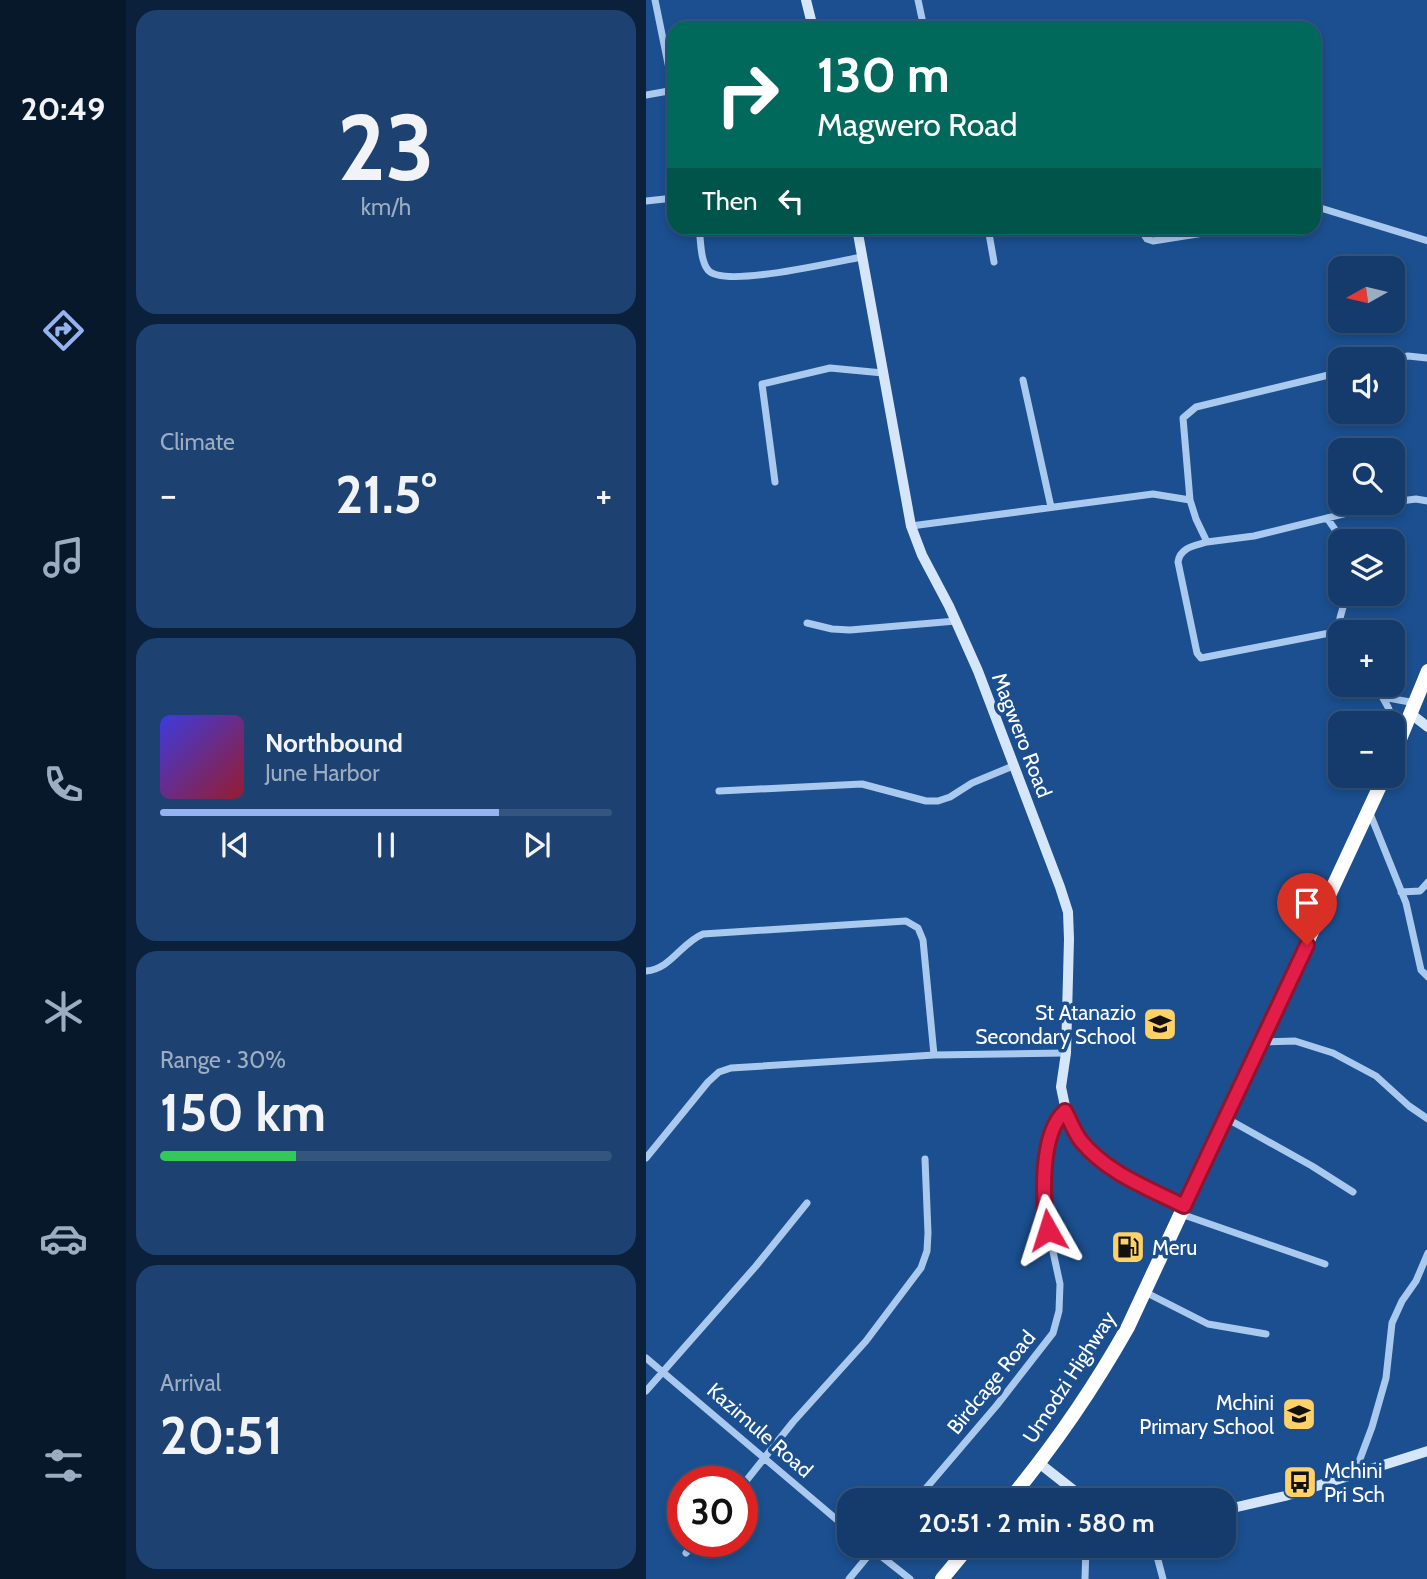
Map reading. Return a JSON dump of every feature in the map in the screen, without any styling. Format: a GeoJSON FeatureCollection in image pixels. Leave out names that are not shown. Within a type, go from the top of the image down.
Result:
{"type":"FeatureCollection","features":[{"type":"Feature","properties":{"kind":"highway"},"geometry":{"type":"LineString","coordinates":[[1405,728],[1427,671]]}},
{"type":"Feature","properties":{"kind":"highway","name":"Umodzi Highway"},"geometry":{"type":"LineString","coordinates":[[1019,1488],[1106,1367],[1145,1292],[1379,788]]}},
{"type":"Feature","properties":{"kind":"highway"},"geometry":{"type":"LineString","coordinates":[[942,1579],[959,1558]]}},
{"type":"Feature","properties":{"kind":"street"},"geometry":{"type":"LineString","coordinates":[[655,0],[667,57]]}},
{"type":"Feature","properties":{"kind":"street"},"geometry":{"type":"LineString","coordinates":[[806,0],[811,21]]}},
{"type":"Feature","properties":{"kind":"street"},"geometry":{"type":"LineString","coordinates":[[918,0],[922,21]]}},
{"type":"Feature","properties":{"kind":"street"},"geometry":{"type":"LineString","coordinates":[[646,96],[667,92]]}},
{"type":"Feature","properties":{"kind":"street"},"geometry":{"type":"LineString","coordinates":[[646,201],[667,199]]}},
{"type":"Feature","properties":{"kind":"street"},"geometry":{"type":"LineString","coordinates":[[1321,209],[1427,241]]}},
{"type":"Feature","properties":{"kind":"street"},"geometry":{"type":"LineString","coordinates":[[1321,211],[1325,210]]}},
{"type":"Feature","properties":{"kind":"street"},"geometry":{"type":"LineString","coordinates":[[700,235],[705,266],[710,273],[719,276],[750,276],[862,257]]}},
{"type":"Feature","properties":{"kind":"street","name":"Magwero Road"},"geometry":{"type":"LineString","coordinates":[[858,235],[911,526],[922,555],[956,621],[1068,912],[1065,1053],[1061,1087],[1065,1111],[1080,1139],[1102,1162],[1183,1210]]}},
{"type":"Feature","properties":{"kind":"street"},"geometry":{"type":"LineString","coordinates":[[989,235],[994,262]]}},
{"type":"Feature","properties":{"kind":"street"},"geometry":{"type":"LineString","coordinates":[[1144,235],[1150,241],[1189,235]]}},
{"type":"Feature","properties":{"kind":"street"},"geometry":{"type":"LineString","coordinates":[[1405,357],[1427,358]]}},
{"type":"Feature","properties":{"kind":"street"},"geometry":{"type":"LineString","coordinates":[[775,482],[762,384],[830,368],[883,373]]}},
{"type":"Feature","properties":{"kind":"street"},"geometry":{"type":"LineString","coordinates":[[1207,542],[1190,500],[1183,418],[1187,412],[1196,407],[1328,375]]}},
{"type":"Feature","properties":{"kind":"street"},"geometry":{"type":"LineString","coordinates":[[1023,380],[1051,507]]}},
{"type":"Feature","properties":{"kind":"street"},"geometry":{"type":"LineString","coordinates":[[911,526],[1154,494],[1190,500]]}},
{"type":"Feature","properties":{"kind":"street"},"geometry":{"type":"LineString","coordinates":[[1405,500],[1427,501]]}},
{"type":"Feature","properties":{"kind":"street"},"geometry":{"type":"LineString","coordinates":[[1328,634],[1201,657],[1197,653],[1178,562],[1179,554],[1183,550],[1207,542],[1254,536],[1339,515]]}},
{"type":"Feature","properties":{"kind":"street"},"geometry":{"type":"LineString","coordinates":[[1327,518],[1335,529]]}},
{"type":"Feature","properties":{"kind":"street"},"geometry":{"type":"LineString","coordinates":[[807,623],[850,630],[956,621]]}},
{"type":"Feature","properties":{"kind":"street"},"geometry":{"type":"LineString","coordinates":[[1383,697],[1413,708],[1427,727]]}},
{"type":"Feature","properties":{"kind":"street"},"geometry":{"type":"LineString","coordinates":[[1383,697],[1389,711]]}},
{"type":"Feature","properties":{"kind":"street"},"geometry":{"type":"LineString","coordinates":[[719,792],[862,784],[926,801],[938,801],[1013,766]]}},
{"type":"Feature","properties":{"kind":"street"},"geometry":{"type":"LineString","coordinates":[[1369,811],[1412,922],[1421,971],[1427,977]]}},
{"type":"Feature","properties":{"kind":"street"},"geometry":{"type":"LineString","coordinates":[[1401,892],[1420,891],[1427,882]]}},
{"type":"Feature","properties":{"kind":"street"},"geometry":{"type":"LineString","coordinates":[[646,971],[662,967],[695,937],[703,934],[907,921],[918,929],[923,940],[934,1055]]}},
{"type":"Feature","properties":{"kind":"street"},"geometry":{"type":"LineString","coordinates":[[1260,1042],[1295,1041],[1334,1053],[1376,1076],[1427,1119]]}},
{"type":"Feature","properties":{"kind":"street"},"geometry":{"type":"LineString","coordinates":[[646,1158],[708,1082],[719,1072],[731,1068],[934,1055],[1065,1053]]}},
{"type":"Feature","properties":{"kind":"street","name":"Birdcage Road"},"geometry":{"type":"LineString","coordinates":[[926,1488],[997,1405],[1053,1333],[1059,1311],[1060,1284],[1044,1210],[1044,1185],[1051,1130],[1055,1121],[1065,1111]]}},
{"type":"Feature","properties":{"kind":"street"},"geometry":{"type":"LineString","coordinates":[[1225,1117],[1353,1192]]}},
{"type":"Feature","properties":{"kind":"street"},"geometry":{"type":"LineString","coordinates":[[758,1467],[793,1422],[866,1341],[921,1268],[927,1251],[928,1233],[925,1160]]}},
{"type":"Feature","properties":{"kind":"street"},"geometry":{"type":"LineString","coordinates":[[646,1391],[756,1266],[807,1203]]}},
{"type":"Feature","properties":{"kind":"street"},"geometry":{"type":"LineString","coordinates":[[1183,1210],[1325,1264]]}},
{"type":"Feature","properties":{"kind":"street"},"geometry":{"type":"LineString","coordinates":[[1354,1475],[1372,1427],[1386,1377],[1392,1323],[1402,1301],[1416,1281],[1427,1253]]}},
{"type":"Feature","properties":{"kind":"street"},"geometry":{"type":"LineString","coordinates":[[1145,1292],[1208,1324],[1266,1334]]}},
{"type":"Feature","properties":{"kind":"street","name":"Kazimule Road"},"geometry":{"type":"LineString","coordinates":[[646,1358],[837,1520]]}},
{"type":"Feature","properties":{"kind":"street"},"geometry":{"type":"LineString","coordinates":[[1236,1507],[1285,1496],[1427,1451]]}},
{"type":"Feature","properties":{"kind":"street"},"geometry":{"type":"LineString","coordinates":[[1039,1463],[1071,1488]]}},
{"type":"Feature","properties":{"kind":"street"},"geometry":{"type":"LineString","coordinates":[[849,1579],[864,1558]]}},
{"type":"Feature","properties":{"kind":"street"},"geometry":{"type":"LineString","coordinates":[[885,1558],[910,1579]]}},
{"type":"Feature","properties":{"kind":"street"},"geometry":{"type":"LineString","coordinates":[[1085,1579],[1086,1558]]}},
{"type":"Feature","properties":{"kind":"street"},"geometry":{"type":"LineString","coordinates":[[1157,1558],[1163,1579]]}},
{"type":"Feature","properties":{"kind":"place","name":"St Atanazio Secondary School"},"geometry":{"type":"Point","coordinates":[1160,1024]}},
{"type":"Feature","properties":{"kind":"place","name":"Meru"},"geometry":{"type":"Point","coordinates":[1128,1247]}},
{"type":"Feature","properties":{"kind":"place","name":"Mchini Primary School"},"geometry":{"type":"Point","coordinates":[1299,1414]}},
{"type":"Feature","properties":{"kind":"place","name":"Mchini Pri Sch"},"geometry":{"type":"Point","coordinates":[1300,1482]}},
{"type":"Feature","properties":{"kind":"route"},"geometry":{"type":"LineString","coordinates":[[1048,1230],[1044,1210],[1048,1150],[1051,1130],[1055,1121],[1065,1111],[1080,1139],[1102,1162],[1184,1206],[1307,945]]}}]}
